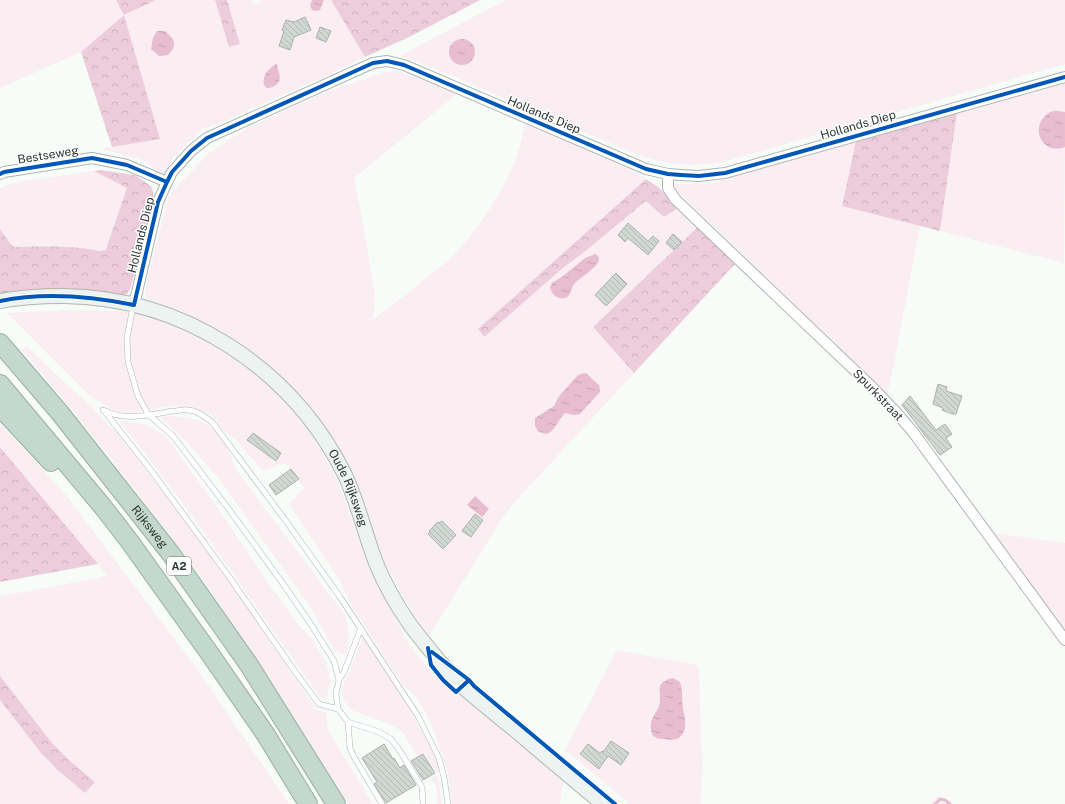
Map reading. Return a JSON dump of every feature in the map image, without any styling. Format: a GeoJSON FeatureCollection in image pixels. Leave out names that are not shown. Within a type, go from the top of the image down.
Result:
{"type":"FeatureCollection","features":[{"type":"Feature","properties":{"kind":"highway","name":"Rijksweg"},"geometry":{"type":"LineString","coordinates":[[0,343],[60,413],[171,554],[249,665],[336,804]]}},
{"type":"Feature","properties":{"kind":"highway","name":"Rijksweg"},"geometry":{"type":"LineString","coordinates":[[0,384],[103,507],[130,542],[210,654],[266,736],[308,804]]}},
{"type":"Feature","properties":{"kind":"highway","name":"A2"},"geometry":{"type":"LineString","coordinates":[[0,407],[58,470],[103,507]]}},
{"type":"Feature","properties":{"kind":"street","name":"Hollands Diep"},"geometry":{"type":"LineString","coordinates":[[134,304],[158,202],[172,172],[191,151],[207,138],[373,63],[387,62],[404,65],[646,169],[668,174],[699,176],[725,173],[1065,77]]}},
{"type":"Feature","properties":{"kind":"street","name":"Bestseweg"},"geometry":{"type":"LineString","coordinates":[[0,174],[4,172],[92,158],[127,165],[167,182]]}},
{"type":"Feature","properties":{"kind":"street","name":"Spurkstraat"},"geometry":{"type":"LineString","coordinates":[[668,174],[668,188],[675,199],[870,385],[895,411],[1065,640]]}},
{"type":"Feature","properties":{"kind":"street","name":"Oude Rijksweg"},"geometry":{"type":"LineString","coordinates":[[7,300],[43,296],[78,296],[134,304],[165,314],[203,330],[229,345],[268,374],[286,391],[316,427],[335,456],[358,508],[376,562],[383,578],[390,593],[416,633],[462,686],[602,804]]}},
{"type":"Feature","properties":{"kind":"lane"},"geometry":{"type":"LineString","coordinates":[[134,304],[127,338],[128,362],[138,396],[148,414],[173,436],[233,514],[310,623],[334,661],[339,680]]}},
{"type":"Feature","properties":{"kind":"lane"},"geometry":{"type":"LineString","coordinates":[[338,709],[319,704],[230,578],[136,451],[103,410],[110,414],[129,417],[188,409],[200,413],[212,422],[286,521],[340,597],[418,716],[439,758],[444,776],[448,804]]}},
{"type":"Feature","properties":{"kind":"lane"},"geometry":{"type":"LineString","coordinates":[[360,628],[344,672],[339,680],[336,693],[338,709],[348,722],[350,748],[382,804]]}},
{"type":"Feature","properties":{"kind":"lane"},"geometry":{"type":"LineString","coordinates":[[348,722],[379,732],[391,739],[422,787],[423,804]]}},
{"type":"Feature","properties":{"kind":"shaded area"},"geometry":{"type":"Polygon","coordinates":[[[0,0],[116,0],[125,15],[156,0],[215,0],[229,47],[240,44],[227,0],[252,0],[253,5],[261,3],[261,0],[312,0],[310,4],[321,8],[324,0],[331,0],[365,57],[226,121],[202,129],[173,158],[163,177],[146,161],[102,149],[160,139],[124,15],[81,52],[0,88],[0,0]],[[277,63],[264,77],[269,88],[277,84],[279,81],[277,63]]]}},
{"type":"Feature","properties":{"kind":"shaded area"},"geometry":{"type":"Polygon","coordinates":[[[506,0],[1065,0],[1065,64],[712,164],[691,165],[670,163],[638,155],[448,74],[399,56],[506,0]],[[462,39],[449,52],[450,57],[455,64],[463,65],[473,60],[475,52],[470,42],[462,39]]]}},
{"type":"Feature","properties":{"kind":"shaded area"},"geometry":{"type":"Polygon","coordinates":[[[397,71],[457,94],[354,178],[374,290],[375,304],[372,320],[449,260],[477,228],[502,189],[516,159],[526,123],[603,156],[638,173],[646,179],[478,329],[484,337],[564,267],[647,201],[679,207],[698,227],[593,327],[634,373],[512,505],[429,636],[396,584],[384,561],[374,535],[365,504],[352,475],[312,413],[287,384],[264,362],[234,341],[147,298],[145,294],[145,288],[169,195],[209,153],[249,127],[329,91],[386,72],[397,71]],[[595,254],[580,261],[563,277],[555,280],[550,288],[553,294],[560,298],[578,280],[591,270],[598,263],[595,254]],[[581,374],[578,375],[559,396],[554,406],[535,418],[536,429],[552,431],[565,413],[569,412],[580,414],[600,392],[597,382],[591,377],[581,374]]]}},
{"type":"Feature","properties":{"kind":"shaded area"},"geometry":{"type":"Polygon","coordinates":[[[1065,81],[1065,112],[1063,111],[1063,148],[1065,147],[1064,263],[940,231],[957,112],[1065,81]]]}},
{"type":"Feature","properties":{"kind":"shaded area"},"geometry":{"type":"Polygon","coordinates":[[[856,141],[842,206],[920,226],[886,399],[815,326],[680,194],[674,184],[711,183],[856,141]]]}},
{"type":"Feature","properties":{"kind":"shaded area"},"geometry":{"type":"Polygon","coordinates":[[[94,171],[127,188],[105,250],[93,250],[68,246],[14,247],[10,243],[0,229],[0,188],[17,182],[94,171]]]}},
{"type":"Feature","properties":{"kind":"shaded area"},"geometry":{"type":"Polygon","coordinates":[[[69,310],[123,311],[139,313],[171,323],[202,338],[238,361],[255,373],[284,399],[321,450],[338,481],[370,569],[407,641],[432,674],[464,696],[564,778],[560,804],[452,804],[448,774],[430,721],[417,698],[402,684],[351,605],[340,581],[289,504],[304,488],[286,463],[263,471],[236,440],[224,431],[211,414],[195,408],[172,406],[129,413],[113,410],[90,396],[7,313],[69,310]]]}},
{"type":"Feature","properties":{"kind":"shaded area"},"geometry":{"type":"Polygon","coordinates":[[[27,346],[92,407],[119,435],[215,560],[316,709],[326,713],[328,730],[373,804],[348,804],[203,580],[77,416],[22,350],[27,346]]]}},
{"type":"Feature","properties":{"kind":"shaded area"},"geometry":{"type":"Polygon","coordinates":[[[174,416],[191,418],[202,422],[213,428],[220,436],[226,445],[237,471],[345,615],[349,635],[346,655],[335,651],[311,608],[222,483],[188,443],[160,417],[174,416]]]}},
{"type":"Feature","properties":{"kind":"shaded area"},"geometry":{"type":"Polygon","coordinates":[[[119,421],[147,425],[164,435],[170,441],[299,626],[313,640],[329,671],[330,682],[326,700],[320,697],[314,689],[195,520],[119,421]]]}},
{"type":"Feature","properties":{"kind":"shaded area"},"geometry":{"type":"Polygon","coordinates":[[[0,423],[65,494],[196,667],[289,804],[0,804],[0,700],[50,763],[95,781],[69,760],[52,743],[0,676],[0,596],[93,579],[107,575],[0,447],[0,423]]]}},
{"type":"Feature","properties":{"kind":"shaded area"},"geometry":{"type":"Polygon","coordinates":[[[994,533],[1065,543],[1065,632],[1001,542],[994,533]]]}},
{"type":"Feature","properties":{"kind":"shaded area"},"geometry":{"type":"Polygon","coordinates":[[[363,637],[408,706],[439,764],[438,775],[424,753],[417,756],[402,731],[387,723],[351,710],[344,701],[341,690],[363,637]]]}},
{"type":"Feature","properties":{"kind":"shaded area"},"geometry":{"type":"Polygon","coordinates":[[[617,650],[697,665],[699,672],[702,764],[701,804],[630,804],[565,750],[617,650]],[[682,687],[659,690],[660,703],[653,715],[651,723],[651,729],[654,737],[685,722],[682,687]]]}},
{"type":"Feature","properties":{"kind":"shaded area"},"geometry":{"type":"Polygon","coordinates":[[[438,775],[442,804],[437,804],[437,787],[430,778],[438,775]]]}},
{"type":"Feature","properties":{"kind":"shaded area"},"geometry":{"type":"Polygon","coordinates":[[[938,796],[949,804],[931,804],[938,796]]]}},
{"type":"Feature","properties":{"kind":"green space"},"geometry":{"type":"Polygon","coordinates":[[[116,0],[156,0],[124,15],[116,0]]]}},
{"type":"Feature","properties":{"kind":"green space"},"geometry":{"type":"Polygon","coordinates":[[[215,0],[227,0],[240,44],[229,47],[215,0]]]}},
{"type":"Feature","properties":{"kind":"green space"},"geometry":{"type":"Polygon","coordinates":[[[331,0],[480,0],[411,36],[365,57],[331,0]]]}},
{"type":"Feature","properties":{"kind":"green space"},"geometry":{"type":"Polygon","coordinates":[[[124,15],[160,139],[112,147],[81,52],[124,15]]]}},
{"type":"Feature","properties":{"kind":"green space"},"geometry":{"type":"Polygon","coordinates":[[[957,112],[940,231],[842,206],[856,141],[957,112]]]}},
{"type":"Feature","properties":{"kind":"green space"},"geometry":{"type":"Polygon","coordinates":[[[101,170],[135,175],[152,187],[154,199],[130,290],[125,296],[122,297],[0,294],[0,229],[14,247],[47,246],[100,251],[106,249],[127,188],[94,171],[101,170]]]}},
{"type":"Feature","properties":{"kind":"green space"},"geometry":{"type":"Polygon","coordinates":[[[646,179],[658,187],[679,207],[664,217],[646,201],[564,267],[484,337],[478,329],[646,179]]]}},
{"type":"Feature","properties":{"kind":"green space"},"geometry":{"type":"Polygon","coordinates":[[[698,227],[735,264],[634,373],[593,327],[698,227]]]}},
{"type":"Feature","properties":{"kind":"green space"},"geometry":{"type":"Polygon","coordinates":[[[0,447],[98,564],[0,582],[0,447]]]}},
{"type":"Feature","properties":{"kind":"green space"},"geometry":{"type":"Polygon","coordinates":[[[0,676],[52,743],[95,782],[85,793],[59,771],[41,753],[0,700],[0,676]]]}},
{"type":"Feature","properties":{"kind":"water"},"geometry":{"type":"Polygon","coordinates":[[[312,0],[324,0],[320,10],[312,10],[310,5],[312,0]]]}},
{"type":"Feature","properties":{"kind":"water"},"geometry":{"type":"Polygon","coordinates":[[[157,31],[165,31],[173,40],[173,48],[168,55],[159,56],[151,49],[153,38],[157,31]]]}},
{"type":"Feature","properties":{"kind":"water"},"geometry":{"type":"Polygon","coordinates":[[[462,39],[471,43],[475,52],[471,61],[462,65],[453,61],[449,52],[453,43],[462,39]]]}},
{"type":"Feature","properties":{"kind":"water"},"geometry":{"type":"Polygon","coordinates":[[[277,63],[280,80],[276,85],[267,88],[264,85],[265,75],[268,70],[277,63]]]}},
{"type":"Feature","properties":{"kind":"water"},"geometry":{"type":"Polygon","coordinates":[[[1053,111],[1065,112],[1065,147],[1056,149],[1043,143],[1039,129],[1040,122],[1045,116],[1053,111]]]}},
{"type":"Feature","properties":{"kind":"water"},"geometry":{"type":"Polygon","coordinates":[[[595,254],[599,257],[599,261],[575,283],[569,296],[561,298],[553,294],[550,288],[552,283],[585,258],[595,254]]]}},
{"type":"Feature","properties":{"kind":"water"},"geometry":{"type":"Polygon","coordinates":[[[584,373],[599,385],[600,392],[580,414],[574,415],[565,413],[551,432],[543,433],[538,431],[535,426],[535,418],[554,406],[559,396],[578,375],[584,373]]]}},
{"type":"Feature","properties":{"kind":"water"},"geometry":{"type":"Polygon","coordinates":[[[475,496],[489,509],[482,517],[467,505],[475,496]]]}},
{"type":"Feature","properties":{"kind":"water"},"geometry":{"type":"Polygon","coordinates":[[[673,678],[680,682],[681,685],[685,730],[677,739],[658,739],[652,734],[651,724],[660,705],[660,686],[664,681],[673,678]]]}},
{"type":"Feature","properties":{"kind":"building"},"geometry":{"type":"Polygon","coordinates":[[[305,17],[311,30],[294,37],[290,50],[279,46],[284,31],[282,30],[286,20],[294,22],[305,17]]]}},
{"type":"Feature","properties":{"kind":"building"},"geometry":{"type":"Polygon","coordinates":[[[320,27],[331,31],[326,42],[316,38],[320,27]]]}},
{"type":"Feature","properties":{"kind":"building"},"geometry":{"type":"Polygon","coordinates":[[[628,223],[648,241],[653,236],[659,241],[648,255],[628,238],[625,242],[618,235],[628,223]]]}},
{"type":"Feature","properties":{"kind":"building"},"geometry":{"type":"Polygon","coordinates":[[[673,234],[682,242],[674,250],[666,243],[673,234]]]}},
{"type":"Feature","properties":{"kind":"building"},"geometry":{"type":"Polygon","coordinates":[[[616,273],[627,284],[606,306],[595,295],[616,273]]]}},
{"type":"Feature","properties":{"kind":"building"},"geometry":{"type":"Polygon","coordinates":[[[938,384],[947,387],[946,391],[962,396],[956,414],[942,410],[943,408],[933,404],[938,384]]]}},
{"type":"Feature","properties":{"kind":"building"},"geometry":{"type":"Polygon","coordinates":[[[910,396],[936,430],[945,424],[952,434],[946,438],[952,447],[940,455],[902,405],[910,396]]]}},
{"type":"Feature","properties":{"kind":"building"},"geometry":{"type":"Polygon","coordinates":[[[253,433],[281,453],[276,461],[247,440],[253,433]]]}},
{"type":"Feature","properties":{"kind":"building"},"geometry":{"type":"Polygon","coordinates":[[[291,469],[299,479],[276,495],[269,485],[291,469]]]}},
{"type":"Feature","properties":{"kind":"building"},"geometry":{"type":"Polygon","coordinates":[[[475,514],[483,520],[471,537],[462,531],[475,514]]]}},
{"type":"Feature","properties":{"kind":"building"},"geometry":{"type":"Polygon","coordinates":[[[442,521],[456,535],[443,549],[428,534],[438,522],[439,523],[442,521]]]}},
{"type":"Feature","properties":{"kind":"building"},"geometry":{"type":"Polygon","coordinates":[[[611,741],[629,753],[621,765],[608,756],[599,769],[580,754],[588,744],[600,753],[602,751],[603,752],[611,741]]]}},
{"type":"Feature","properties":{"kind":"building"},"geometry":{"type":"Polygon","coordinates":[[[384,744],[400,768],[404,765],[416,785],[386,803],[374,784],[377,782],[362,758],[384,744]]]}},
{"type":"Feature","properties":{"kind":"building"},"geometry":{"type":"Polygon","coordinates":[[[423,754],[435,773],[423,780],[411,761],[423,754]]]}},
{"type":"Feature","properties":{"kind":"waterway"},"geometry":{"type":"LineString","coordinates":[[935,804],[940,799],[945,800],[950,804]]}},
{"type":"Feature","properties":{"kind":"cycle path"},"geometry":{"type":"LineString","coordinates":[[0,301],[17,298],[67,296],[101,299],[134,305],[158,202],[172,172],[191,151],[207,138],[373,63],[387,61],[404,65],[646,169],[668,174],[699,176],[725,173],[1065,77]]}},
{"type":"Feature","properties":{"kind":"cycle path"},"geometry":{"type":"LineString","coordinates":[[0,174],[4,172],[92,158],[127,165],[167,182]]}},
{"type":"Feature","properties":{"kind":"cycle path"},"geometry":{"type":"LineString","coordinates":[[428,648],[431,665],[443,680],[456,692],[469,680]]}},
{"type":"Feature","properties":{"kind":"cycle path"},"geometry":{"type":"LineString","coordinates":[[432,652],[469,680],[474,686],[615,804]]}}]}
